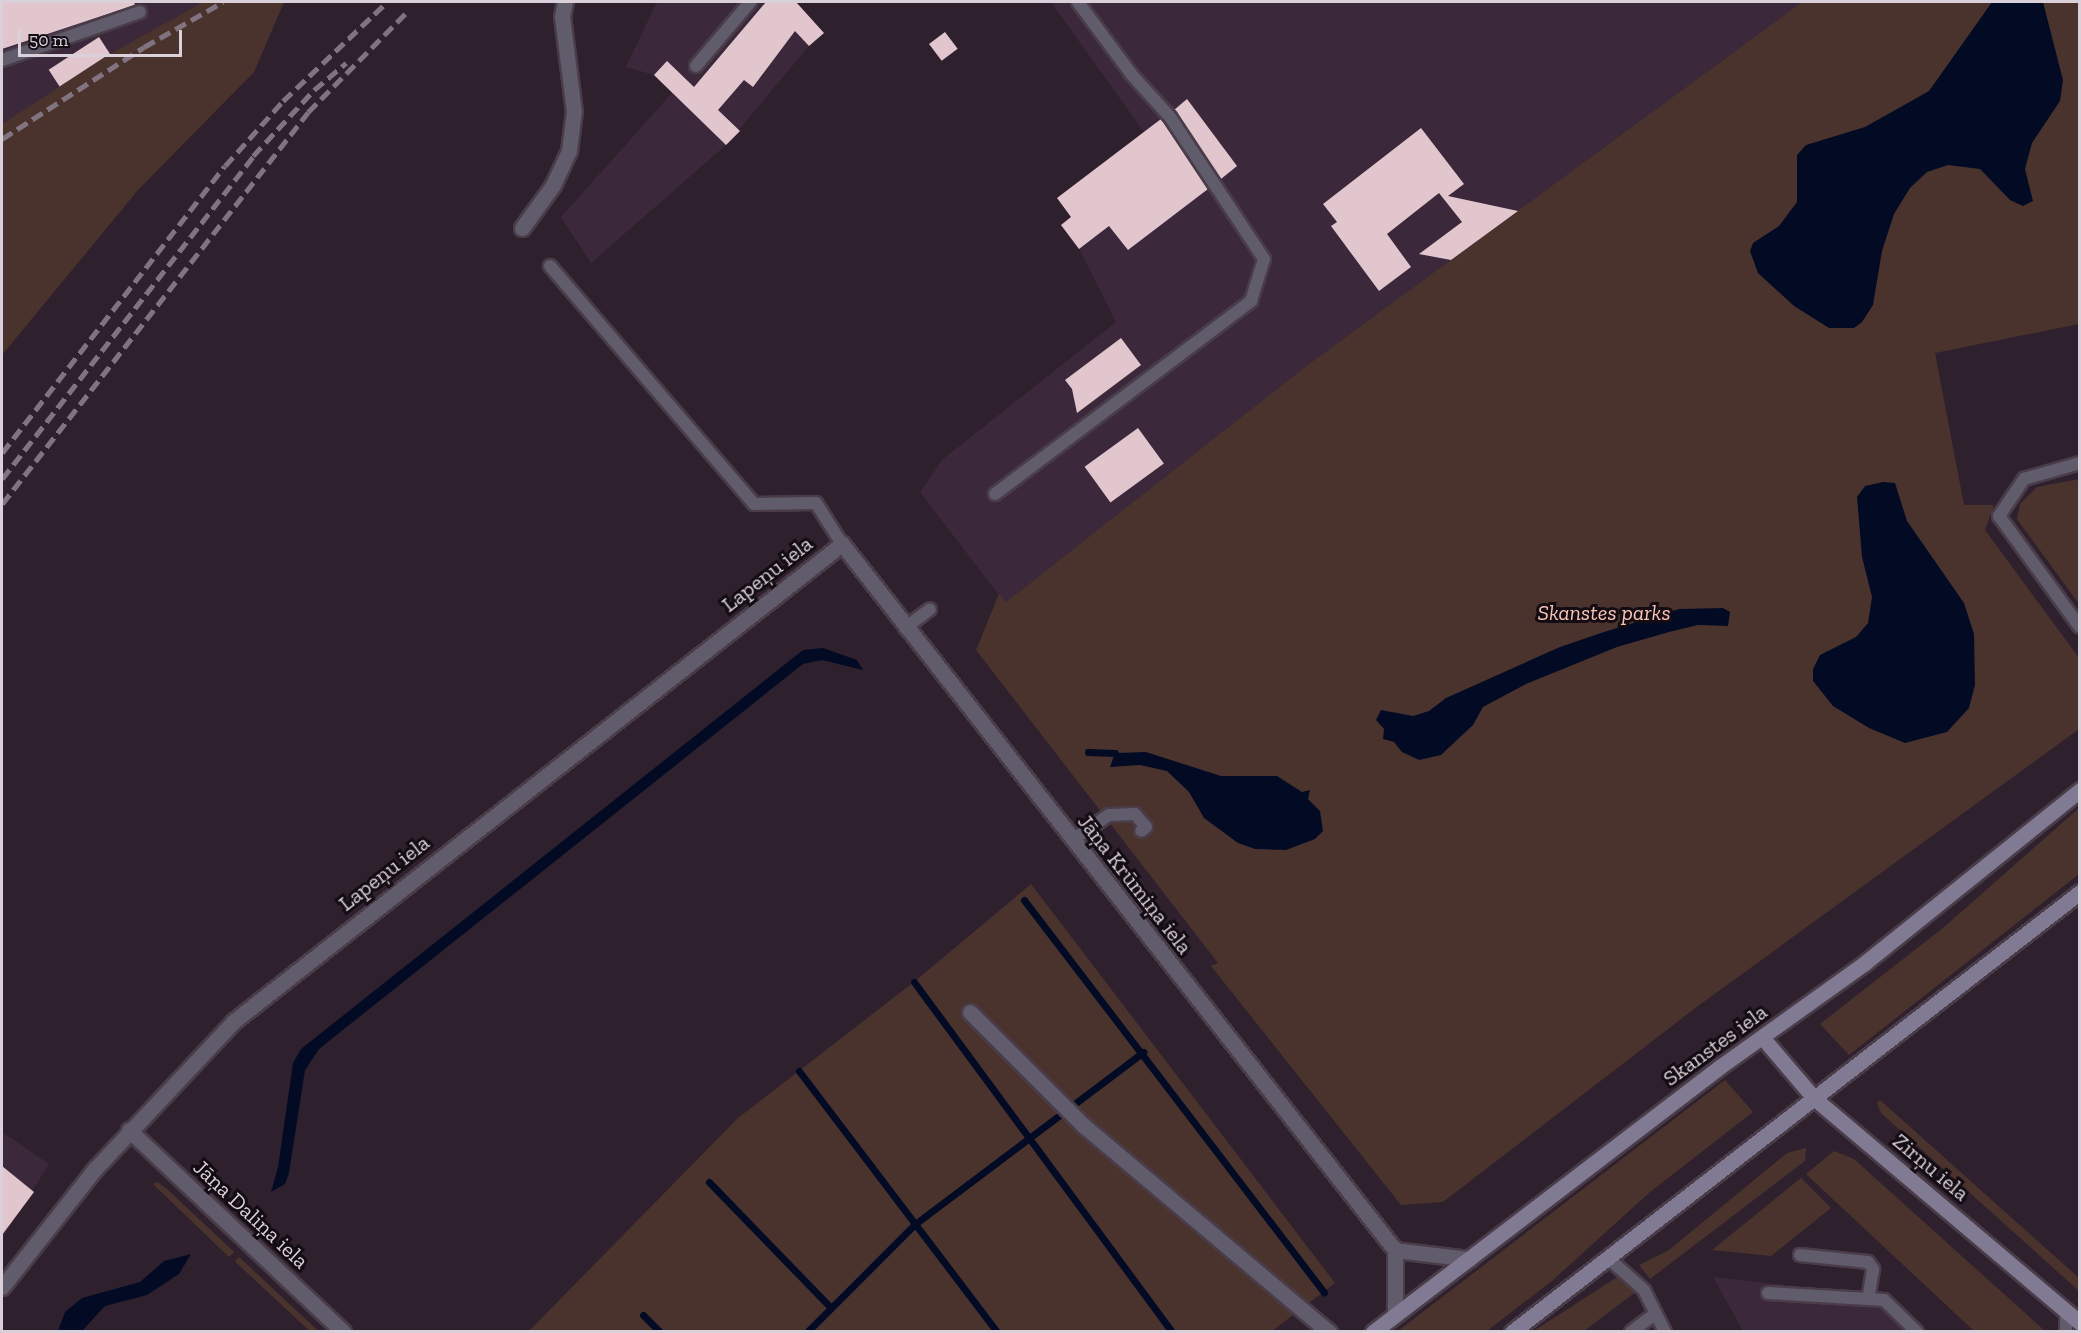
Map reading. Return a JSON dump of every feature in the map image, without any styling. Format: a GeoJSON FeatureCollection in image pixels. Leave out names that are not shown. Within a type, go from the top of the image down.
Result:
{"type":"FeatureCollection","features":[{"type":"Feature","properties":{"kind":"main road","name":"Skanstes iela"},"geometry":{"type":"LineString","coordinates":[[1373,1332],[1761,1037],[1866,962],[2079,790]]}},
{"type":"Feature","properties":{"kind":"main road"},"geometry":{"type":"LineString","coordinates":[[1512,1332],[2079,892]]}},
{"type":"Feature","properties":{"kind":"main road","name":"Zirņu iela"},"geometry":{"type":"LineString","coordinates":[[1761,1037],[1814,1098],[2079,1323]]}},
{"type":"Feature","properties":{"kind":"street"},"geometry":{"type":"LineString","coordinates":[[522,228],[553,185],[569,151],[574,112],[562,16],[565,2]]}},
{"type":"Feature","properties":{"kind":"street","name":"Jāņa Krūmiņa iela"},"geometry":{"type":"LineString","coordinates":[[842,544],[905,628],[1395,1250]]}},
{"type":"Feature","properties":{"kind":"street","name":"Lapeņu iela"},"geometry":{"type":"LineString","coordinates":[[2,1287],[129,1130],[234,1021],[842,544]]}},
{"type":"Feature","properties":{"kind":"street"},"geometry":{"type":"LineString","coordinates":[[970,1012],[1083,1125],[1329,1332]]}},
{"type":"Feature","properties":{"kind":"street","name":"Jāņa Daliņa iela"},"geometry":{"type":"LineString","coordinates":[[129,1130],[343,1332]]}},
{"type":"Feature","properties":{"kind":"street"},"geometry":{"type":"LineString","coordinates":[[1395,1315],[1395,1250],[1469,1259]]}},
{"type":"Feature","properties":{"kind":"lane"},"geometry":{"type":"LineString","coordinates":[[696,66],[750,2]]}},
{"type":"Feature","properties":{"kind":"lane"},"geometry":{"type":"LineString","coordinates":[[995,494],[1251,301],[1264,259],[1170,117],[1132,75],[1078,2]]}},
{"type":"Feature","properties":{"kind":"lane"},"geometry":{"type":"LineString","coordinates":[[2,60],[140,12]]}},
{"type":"Feature","properties":{"kind":"lane"},"geometry":{"type":"LineString","coordinates":[[550,266],[754,504],[816,503],[842,544]]}},
{"type":"Feature","properties":{"kind":"lane"},"geometry":{"type":"LineString","coordinates":[[2079,462],[2024,479],[1999,516],[2079,627]]}},
{"type":"Feature","properties":{"kind":"lane"},"geometry":{"type":"LineString","coordinates":[[905,628],[930,609]]}},
{"type":"Feature","properties":{"kind":"lane"},"geometry":{"type":"LineString","coordinates":[[1072,840],[1109,815],[1135,814],[1146,827],[1141,831]]}},
{"type":"Feature","properties":{"kind":"lane"},"geometry":{"type":"LineString","coordinates":[[1800,1255],[1868,1262],[1873,1269],[1868,1299]]}},
{"type":"Feature","properties":{"kind":"lane"},"geometry":{"type":"LineString","coordinates":[[1608,1258],[1644,1290],[1665,1332]]}},
{"type":"Feature","properties":{"kind":"lane"},"geometry":{"type":"LineString","coordinates":[[1768,1293],[1884,1300],[1917,1332]]}},
{"type":"Feature","properties":{"kind":"lane"},"geometry":{"type":"LineString","coordinates":[[2066,1311],[2066,1332]]}},
{"type":"Feature","properties":{"kind":"lane"},"geometry":{"type":"LineString","coordinates":[[1631,1332],[1656,1313]]}},
{"type":"Feature","properties":{"kind":"shaded area"},"geometry":{"type":"Polygon","coordinates":[[[2,2],[203,2],[110,54],[2,124],[2,2]]]}},
{"type":"Feature","properties":{"kind":"shaded area"},"geometry":{"type":"Polygon","coordinates":[[[657,2],[769,2],[809,46],[726,145],[591,263],[561,217],[672,93],[654,75],[626,67],[657,2]]]}},
{"type":"Feature","properties":{"kind":"shaded area"},"geometry":{"type":"Polygon","coordinates":[[[1051,2],[1802,2],[1305,367],[1005,603],[920,492],[943,459],[1116,322],[1079,249],[1061,225],[1071,216],[1057,198],[1144,132],[1051,2]]]}},
{"type":"Feature","properties":{"kind":"shaded area"},"geometry":{"type":"Polygon","coordinates":[[[2,1132],[49,1164],[2,1239],[2,1132]]]}},
{"type":"Feature","properties":{"kind":"shaded area"},"geometry":{"type":"Polygon","coordinates":[[[1713,1277],[1883,1296],[1922,1331],[1743,1331],[1713,1277]]]}},
{"type":"Feature","properties":{"kind":"green space"},"geometry":{"type":"Polygon","coordinates":[[[203,2],[284,2],[254,72],[138,190],[2,355],[2,124],[110,54],[203,2]]]}},
{"type":"Feature","properties":{"kind":"green space","name":"Skanstes parks"},"geometry":{"type":"Polygon","coordinates":[[[1802,2],[2079,2],[2079,324],[1935,353],[1964,505],[1994,505],[1985,530],[2079,658],[2079,729],[1698,1006],[1443,1202],[1401,1205],[1211,966],[1218,963],[976,650],[999,594],[1006,602],[1305,367],[1802,2]]]}},
{"type":"Feature","properties":{"kind":"green space"},"geometry":{"type":"Polygon","coordinates":[[[2080,479],[2079,604],[2017,519],[2020,504],[2037,487],[2080,479]]]}},
{"type":"Feature","properties":{"kind":"green space"},"geometry":{"type":"Polygon","coordinates":[[[2079,808],[2079,874],[1849,1055],[1820,1024],[1943,928],[2079,808]]]}},
{"type":"Feature","properties":{"kind":"green space"},"geometry":{"type":"Polygon","coordinates":[[[1031,884],[1335,1283],[1272,1331],[528,1332],[738,1118],[914,982],[1031,884]]]}},
{"type":"Feature","properties":{"kind":"green space"},"geometry":{"type":"Polygon","coordinates":[[[1725,1080],[1753,1112],[1650,1192],[1553,1280],[1487,1331],[1398,1331],[1725,1080]]]}},
{"type":"Feature","properties":{"kind":"green space"},"geometry":{"type":"Polygon","coordinates":[[[1880,1100],[2079,1278],[2079,1291],[1881,1113],[1877,1103],[1880,1100]]]}},
{"type":"Feature","properties":{"kind":"green space"},"geometry":{"type":"Polygon","coordinates":[[[1806,1148],[1805,1161],[1650,1279],[1639,1265],[1669,1250],[1787,1153],[1806,1148]]]}},
{"type":"Feature","properties":{"kind":"green space"},"geometry":{"type":"Polygon","coordinates":[[[1834,1151],[1854,1159],[2045,1331],[1974,1331],[1806,1174],[1834,1151]]]}},
{"type":"Feature","properties":{"kind":"green space"},"geometry":{"type":"Polygon","coordinates":[[[1801,1178],[1831,1208],[1771,1256],[1712,1250],[1801,1178]]]}},
{"type":"Feature","properties":{"kind":"green space"},"geometry":{"type":"Polygon","coordinates":[[[157,1182],[234,1252],[229,1257],[153,1184],[157,1182]]]}},
{"type":"Feature","properties":{"kind":"green space"},"geometry":{"type":"Polygon","coordinates":[[[239,1257],[318,1331],[311,1332],[235,1261],[239,1257]]]}},
{"type":"Feature","properties":{"kind":"green space"},"geometry":{"type":"Polygon","coordinates":[[[1619,1276],[1637,1291],[1584,1331],[1532,1332],[1619,1276]]]}},
{"type":"Feature","properties":{"kind":"water"},"geometry":{"type":"Polygon","coordinates":[[[1992,2],[2043,2],[2063,80],[2060,101],[2032,143],[2025,169],[2033,201],[2023,206],[2010,200],[1980,169],[1948,165],[1927,172],[1910,188],[1894,214],[1882,251],[1873,305],[1862,322],[1854,328],[1829,328],[1794,306],[1758,273],[1750,251],[1753,243],[1779,226],[1797,202],[1797,155],[1806,145],[1865,127],[1929,91],[1992,2]]]}},
{"type":"Feature","properties":{"kind":"water"},"geometry":{"type":"Polygon","coordinates":[[[1883,482],[1895,483],[1907,521],[1964,603],[1974,634],[1975,685],[1969,708],[1947,732],[1905,743],[1869,728],[1833,706],[1813,681],[1813,669],[1820,655],[1856,637],[1868,623],[1872,597],[1862,557],[1857,497],[1865,486],[1883,482]]]}},
{"type":"Feature","properties":{"kind":"water"},"geometry":{"type":"Polygon","coordinates":[[[1723,608],[1730,612],[1728,626],[1698,625],[1669,632],[1617,647],[1526,684],[1483,707],[1473,725],[1441,755],[1419,760],[1402,752],[1394,742],[1383,739],[1384,729],[1376,720],[1381,710],[1413,716],[1429,711],[1446,698],[1560,647],[1604,632],[1679,609],[1723,608]]]}},
{"type":"Feature","properties":{"kind":"water"},"geometry":{"type":"Polygon","coordinates":[[[823,648],[857,660],[863,670],[822,660],[803,664],[319,1049],[305,1070],[289,1173],[285,1184],[271,1192],[278,1167],[293,1063],[301,1049],[803,650],[823,648]]]}},
{"type":"Feature","properties":{"kind":"water"},"geometry":{"type":"Polygon","coordinates":[[[1146,752],[1221,776],[1277,776],[1302,792],[1310,790],[1308,799],[1320,811],[1323,831],[1315,839],[1286,850],[1255,849],[1238,843],[1204,818],[1189,792],[1167,771],[1140,765],[1110,767],[1115,753],[1146,752]]]}},
{"type":"Feature","properties":{"kind":"water"},"geometry":{"type":"Polygon","coordinates":[[[191,1254],[179,1274],[147,1295],[105,1306],[82,1331],[58,1331],[65,1312],[82,1298],[140,1282],[164,1261],[191,1254]]]}},
{"type":"Feature","properties":{"kind":"building"},"geometry":{"type":"Polygon","coordinates":[[[2,2],[134,2],[135,5],[2,49],[2,2]]]}},
{"type":"Feature","properties":{"kind":"building"},"geometry":{"type":"Polygon","coordinates":[[[766,2],[796,2],[824,33],[809,46],[795,31],[753,87],[744,80],[718,110],[740,131],[726,145],[654,75],[667,61],[694,87],[766,2]]]}},
{"type":"Feature","properties":{"kind":"building"},"geometry":{"type":"Polygon","coordinates":[[[945,32],[958,49],[942,61],[929,44],[945,32]]]}},
{"type":"Feature","properties":{"kind":"building"},"geometry":{"type":"Polygon","coordinates":[[[99,37],[110,54],[60,86],[49,70],[99,37]]]}},
{"type":"Feature","properties":{"kind":"building"},"geometry":{"type":"Polygon","coordinates":[[[1187,99],[1237,166],[1221,179],[1174,110],[1187,99]]]}},
{"type":"Feature","properties":{"kind":"building"},"geometry":{"type":"Polygon","coordinates":[[[1161,119],[1208,189],[1128,250],[1109,226],[1079,249],[1061,225],[1071,217],[1057,198],[1161,119]]]}},
{"type":"Feature","properties":{"kind":"building"},"geometry":{"type":"Polygon","coordinates":[[[1421,128],[1464,184],[1448,196],[1518,211],[1451,260],[1419,254],[1462,222],[1439,193],[1387,234],[1411,267],[1379,291],[1331,226],[1337,222],[1323,204],[1421,128]]]}},
{"type":"Feature","properties":{"kind":"building"},"geometry":{"type":"Polygon","coordinates":[[[1121,338],[1141,365],[1077,413],[1072,389],[1065,380],[1121,338]]]}},
{"type":"Feature","properties":{"kind":"building"},"geometry":{"type":"Polygon","coordinates":[[[1138,428],[1164,464],[1110,502],[1085,467],[1138,428]]]}},
{"type":"Feature","properties":{"kind":"building"},"geometry":{"type":"Polygon","coordinates":[[[2,1166],[34,1192],[2,1235],[2,1166]]]}},
{"type":"Feature","properties":{"kind":"waterway"},"geometry":{"type":"LineString","coordinates":[[1088,752],[1115,753]]}},
{"type":"Feature","properties":{"kind":"waterway"},"geometry":{"type":"LineString","coordinates":[[1024,900],[1324,1292]]}},
{"type":"Feature","properties":{"kind":"waterway"},"geometry":{"type":"LineString","coordinates":[[914,982],[1172,1332]]}},
{"type":"Feature","properties":{"kind":"waterway"},"geometry":{"type":"LineString","coordinates":[[807,1332],[915,1224],[1143,1052]]}},
{"type":"Feature","properties":{"kind":"waterway"},"geometry":{"type":"LineString","coordinates":[[799,1071],[997,1332]]}},
{"type":"Feature","properties":{"kind":"waterway"},"geometry":{"type":"LineString","coordinates":[[709,1182],[831,1308]]}},
{"type":"Feature","properties":{"kind":"waterway"},"geometry":{"type":"LineString","coordinates":[[643,1315],[660,1332]]}},
{"type":"Feature","properties":{"kind":"railway"},"geometry":{"type":"LineString","coordinates":[[2,139],[144,47],[223,2]]}},
{"type":"Feature","properties":{"kind":"railway"},"geometry":{"type":"LineString","coordinates":[[2,453],[225,166],[283,101],[387,2]]}},
{"type":"Feature","properties":{"kind":"railway"},"geometry":{"type":"LineString","coordinates":[[2,504],[308,112],[409,10]]}},
{"type":"Feature","properties":{"kind":"railway"},"geometry":{"type":"LineString","coordinates":[[2,479],[253,156],[314,90],[346,63]]}}]}
